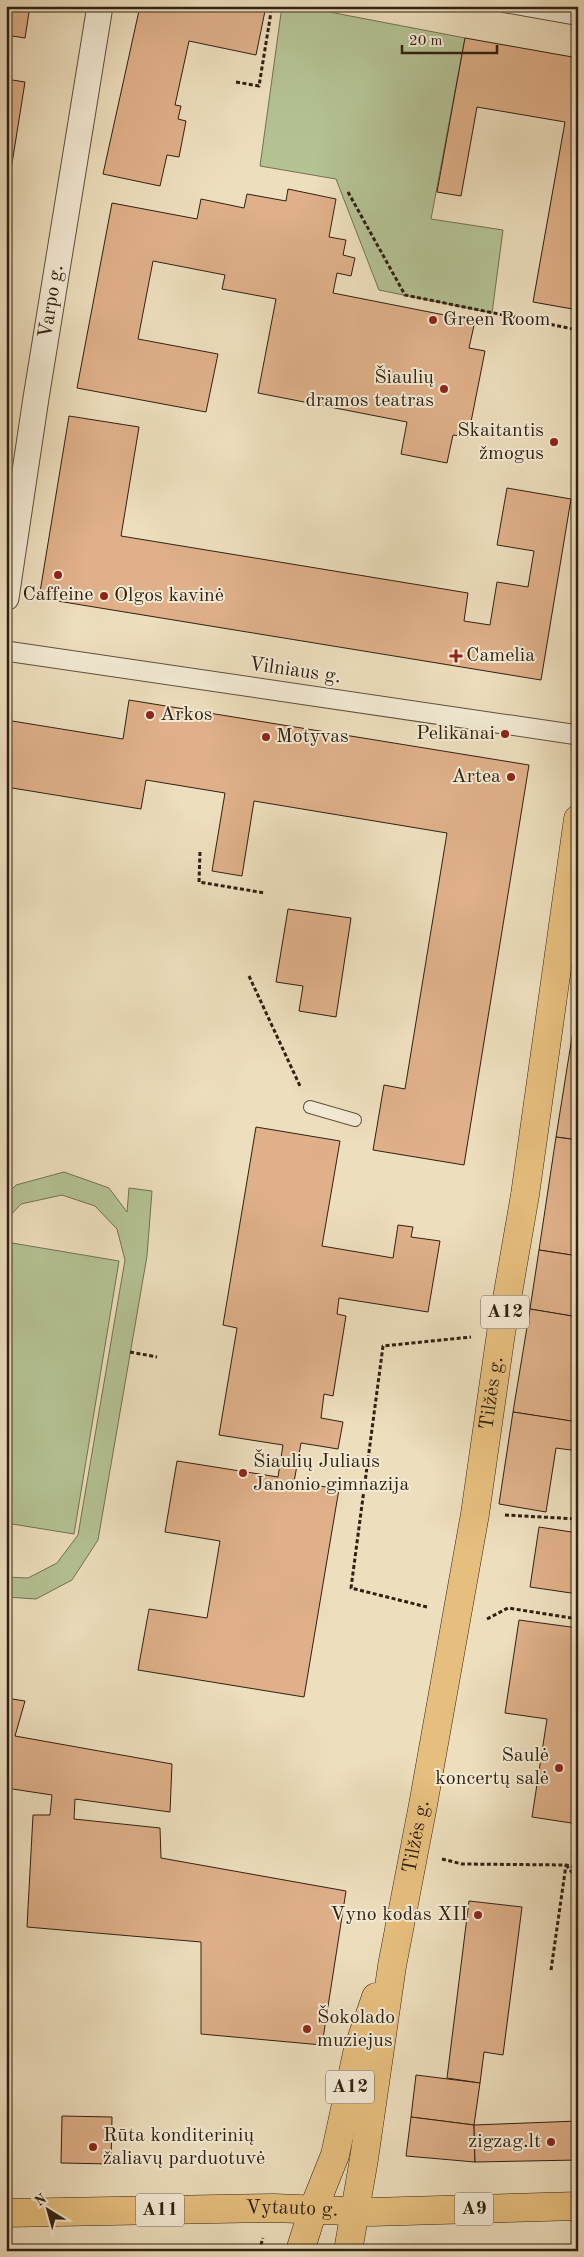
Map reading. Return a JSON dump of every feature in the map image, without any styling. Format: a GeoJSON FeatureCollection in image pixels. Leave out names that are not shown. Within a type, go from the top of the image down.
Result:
{"type":"FeatureCollection","features":[{"type":"Feature","properties":{"kind":"highway","name":"Tilžės g."},"geometry":{"type":"LineString","coordinates":[[348,2251],[392,1966],[475,1514],[501,1333],[525,1195],[578,819]]}},
{"type":"Feature","properties":{"kind":"highway","name":"Tilžės g."},"geometry":{"type":"LineString","coordinates":[[300,2251],[313,2210],[335,2156],[358,2048],[371,2005],[392,1966]]}},
{"type":"Feature","properties":{"kind":"highway","name":"Vytauto g."},"geometry":{"type":"LineString","coordinates":[[6,2213],[274,2208],[354,2212],[578,2206]]}},
{"type":"Feature","properties":{"kind":"street","name":"Varpo g."},"geometry":{"type":"LineString","coordinates":[[6,598],[36,398],[100,6]]}},
{"type":"Feature","properties":{"kind":"street","name":"Vilniaus g."},"geometry":{"type":"LineString","coordinates":[[6,651],[578,735]]}},
{"type":"Feature","properties":{"kind":"lane"},"geometry":{"type":"LineString","coordinates":[[504,6],[578,19]]}},
{"type":"Feature","properties":{"kind":"lane"},"geometry":{"type":"LineString","coordinates":[[310,1107],[354,1120]]}},
{"type":"Feature","properties":{"kind":"path"},"geometry":{"type":"LineString","coordinates":[[236,82],[259,86],[272,6]]}},
{"type":"Feature","properties":{"kind":"path"},"geometry":{"type":"LineString","coordinates":[[348,192],[405,295],[578,330]]}},
{"type":"Feature","properties":{"kind":"path"},"geometry":{"type":"LineString","coordinates":[[200,852],[200,882],[265,893]]}},
{"type":"Feature","properties":{"kind":"path"},"geometry":{"type":"LineString","coordinates":[[249,976],[310,1107]]}},
{"type":"Feature","properties":{"kind":"path"},"geometry":{"type":"LineString","coordinates":[[458,1614],[396,1601],[351,1588],[383,1346],[436,1342],[501,1333]]}},
{"type":"Feature","properties":{"kind":"path"},"geometry":{"type":"LineString","coordinates":[[130,1352],[157,1357]]}},
{"type":"Feature","properties":{"kind":"path"},"geometry":{"type":"LineString","coordinates":[[475,1514],[578,1519]]}},
{"type":"Feature","properties":{"kind":"path"},"geometry":{"type":"LineString","coordinates":[[488,1620],[508,1608],[578,1619]]}},
{"type":"Feature","properties":{"kind":"path"},"geometry":{"type":"LineString","coordinates":[[462,1864],[566,1865],[578,1868]]}},
{"type":"Feature","properties":{"kind":"path"},"geometry":{"type":"LineString","coordinates":[[566,1865],[578,1880]]}},
{"type":"Feature","properties":{"kind":"path"},"geometry":{"type":"LineString","coordinates":[[551,1970],[566,1865]]}},
{"type":"Feature","properties":{"kind":"green space"},"geometry":{"type":"Polygon","coordinates":[[[282,6],[298,6],[465,38],[431,219],[503,230],[492,313],[379,290],[336,179],[260,166],[282,6]]]}},
{"type":"Feature","properties":{"kind":"green space"},"geometry":{"type":"Polygon","coordinates":[[[64,1172],[109,1188],[127,1212],[129,1188],[152,1191],[147,1256],[98,1540],[72,1580],[36,1599],[6,1597],[6,1577],[28,1578],[57,1563],[78,1535],[125,1260],[117,1229],[95,1206],[62,1195],[21,1204],[6,1220],[6,1195],[16,1185],[64,1172]]]}},
{"type":"Feature","properties":{"kind":"green space"},"geometry":{"type":"Polygon","coordinates":[[[6,1242],[119,1261],[74,1534],[6,1523],[6,1242]]]}},
{"type":"Feature","properties":{"kind":"building"},"geometry":{"type":"Polygon","coordinates":[[[6,6],[30,6],[25,38],[6,35],[6,6]]]}},
{"type":"Feature","properties":{"kind":"building"},"geometry":{"type":"Polygon","coordinates":[[[140,6],[266,6],[256,55],[189,41],[175,105],[181,106],[178,119],[186,121],[179,157],[167,155],[160,186],[103,174],[140,6]]]}},
{"type":"Feature","properties":{"kind":"building"},"geometry":{"type":"Polygon","coordinates":[[[465,38],[578,58],[578,310],[533,302],[565,122],[477,107],[461,196],[437,192],[465,38]]]}},
{"type":"Feature","properties":{"kind":"building"},"geometry":{"type":"Polygon","coordinates":[[[6,79],[25,82],[6,201],[6,79]]]}},
{"type":"Feature","properties":{"kind":"building"},"geometry":{"type":"Polygon","coordinates":[[[288,189],[336,199],[329,237],[346,240],[343,255],[355,258],[351,276],[337,273],[333,293],[475,321],[469,348],[485,351],[468,437],[453,435],[447,463],[401,454],[407,422],[258,393],[276,299],[222,289],[225,275],[153,261],[138,339],[218,354],[206,412],[77,388],[112,203],[197,219],[201,199],[244,208],[247,194],[286,201],[288,189]]]}},
{"type":"Feature","properties":{"kind":"building"},"geometry":{"type":"Polygon","coordinates":[[[69,416],[139,427],[121,536],[468,593],[464,621],[490,625],[497,582],[528,587],[534,551],[497,545],[507,488],[571,499],[541,680],[39,598],[69,416]]]}},
{"type":"Feature","properties":{"kind":"building"},"geometry":{"type":"Polygon","coordinates":[[[129,700],[529,765],[464,1165],[373,1150],[384,1085],[405,1089],[447,833],[254,801],[242,876],[212,871],[225,793],[146,780],[141,809],[6,787],[6,720],[123,739],[129,700]]]}},
{"type":"Feature","properties":{"kind":"building"},"geometry":{"type":"Polygon","coordinates":[[[288,909],[351,918],[336,1017],[299,1011],[303,986],[276,982],[288,909]]]}},
{"type":"Feature","properties":{"kind":"building"},"geometry":{"type":"Polygon","coordinates":[[[578,1002],[578,1038],[572,1037],[578,1002]]]}},
{"type":"Feature","properties":{"kind":"building"},"geometry":{"type":"Polygon","coordinates":[[[572,1037],[578,1038],[578,1140],[556,1137],[572,1037]]]}},
{"type":"Feature","properties":{"kind":"building"},"geometry":{"type":"Polygon","coordinates":[[[256,1127],[340,1141],[322,1246],[393,1258],[398,1225],[413,1227],[411,1237],[440,1241],[428,1312],[339,1298],[337,1314],[346,1316],[333,1396],[324,1394],[321,1418],[343,1422],[338,1449],[301,1443],[294,1482],[339,1489],[304,1697],[138,1670],[149,1609],[207,1618],[220,1541],[165,1532],[177,1461],[278,1477],[283,1445],[219,1435],[237,1328],[223,1325],[256,1127]]]}},
{"type":"Feature","properties":{"kind":"building"},"geometry":{"type":"Polygon","coordinates":[[[556,1137],[578,1140],[578,1256],[539,1250],[556,1137]]]}},
{"type":"Feature","properties":{"kind":"building"},"geometry":{"type":"Polygon","coordinates":[[[539,1250],[578,1256],[578,1317],[530,1309],[539,1250]]]}},
{"type":"Feature","properties":{"kind":"building"},"geometry":{"type":"Polygon","coordinates":[[[530,1309],[578,1317],[577,1422],[513,1412],[530,1309]]]}},
{"type":"Feature","properties":{"kind":"building"},"geometry":{"type":"Polygon","coordinates":[[[513,1412],[578,1422],[578,1451],[556,1448],[546,1512],[499,1504],[513,1412]]]}},
{"type":"Feature","properties":{"kind":"building"},"geometry":{"type":"Polygon","coordinates":[[[539,1527],[578,1533],[578,1594],[530,1587],[539,1527]]]}},
{"type":"Feature","properties":{"kind":"building","name":"Saulė koncertų salė"},"geometry":{"type":"Polygon","coordinates":[[[519,1620],[578,1628],[578,1824],[532,1817],[547,1719],[505,1713],[519,1620]]]}},
{"type":"Feature","properties":{"kind":"building"},"geometry":{"type":"Polygon","coordinates":[[[6,1698],[25,1701],[15,1736],[172,1764],[170,1812],[75,1799],[74,1819],[160,1828],[161,1858],[346,1891],[322,2045],[201,2034],[201,1942],[27,1927],[33,1815],[50,1815],[52,1795],[6,1788],[6,1698]]]}},
{"type":"Feature","properties":{"kind":"building"},"geometry":{"type":"Polygon","coordinates":[[[469,1901],[522,1907],[503,2055],[484,2052],[480,2083],[447,2078],[469,1901]]]}},
{"type":"Feature","properties":{"kind":"building"},"geometry":{"type":"Polygon","coordinates":[[[416,2075],[480,2083],[474,2125],[411,2117],[416,2075]]]}},
{"type":"Feature","properties":{"kind":"building"},"geometry":{"type":"Polygon","coordinates":[[[62,2116],[112,2117],[111,2164],[61,2163],[62,2116]]]}},
{"type":"Feature","properties":{"kind":"building"},"geometry":{"type":"Polygon","coordinates":[[[411,2117],[474,2125],[475,2162],[406,2156],[411,2117]]]}},
{"type":"Feature","properties":{"kind":"building"},"geometry":{"type":"Polygon","coordinates":[[[578,2121],[578,2160],[475,2162],[474,2125],[578,2121]]]}},
{"type":"Feature","properties":{"kind":"place","name":"Green Room"},"geometry":{"type":"Point","coordinates":[433,320]}},
{"type":"Feature","properties":{"kind":"place","name":"Šiaulių dramos teatras"},"geometry":{"type":"Point","coordinates":[444,389]}},
{"type":"Feature","properties":{"kind":"place","name":"Skaitantis žmogus"},"geometry":{"type":"Point","coordinates":[554,442]}},
{"type":"Feature","properties":{"kind":"place","name":"Caffeine"},"geometry":{"type":"Point","coordinates":[58,575]}},
{"type":"Feature","properties":{"kind":"place","name":"Olgos kavinė"},"geometry":{"type":"Point","coordinates":[104,596]}},
{"type":"Feature","properties":{"kind":"place","name":"Camelia"},"geometry":{"type":"Point","coordinates":[456,656]}},
{"type":"Feature","properties":{"kind":"place","name":"Arkos"},"geometry":{"type":"Point","coordinates":[150,715]}},
{"type":"Feature","properties":{"kind":"place","name":"Pelikanai"},"geometry":{"type":"Point","coordinates":[505,734]}},
{"type":"Feature","properties":{"kind":"place","name":"Motyvas"},"geometry":{"type":"Point","coordinates":[266,737]}},
{"type":"Feature","properties":{"kind":"place","name":"Artea"},"geometry":{"type":"Point","coordinates":[511,777]}},
{"type":"Feature","properties":{"kind":"place","name":"Šiaulių Juliaus Janonio gimnazija"},"geometry":{"type":"Point","coordinates":[243,1473]}},
{"type":"Feature","properties":{"kind":"place","name":"Saulė koncertų salė"},"geometry":{"type":"Point","coordinates":[559,1768]}},
{"type":"Feature","properties":{"kind":"place","name":"Vyno kodas XII"},"geometry":{"type":"Point","coordinates":[478,1915]}},
{"type":"Feature","properties":{"kind":"place","name":"Šokolado muziejus"},"geometry":{"type":"Point","coordinates":[307,2029]}},
{"type":"Feature","properties":{"kind":"place","name":"zigzag.lt"},"geometry":{"type":"Point","coordinates":[551,2142]}},
{"type":"Feature","properties":{"kind":"place","name":"Rūta konditerinių žaliavų parduotuvė"},"geometry":{"type":"Point","coordinates":[93,2147]}}]}
